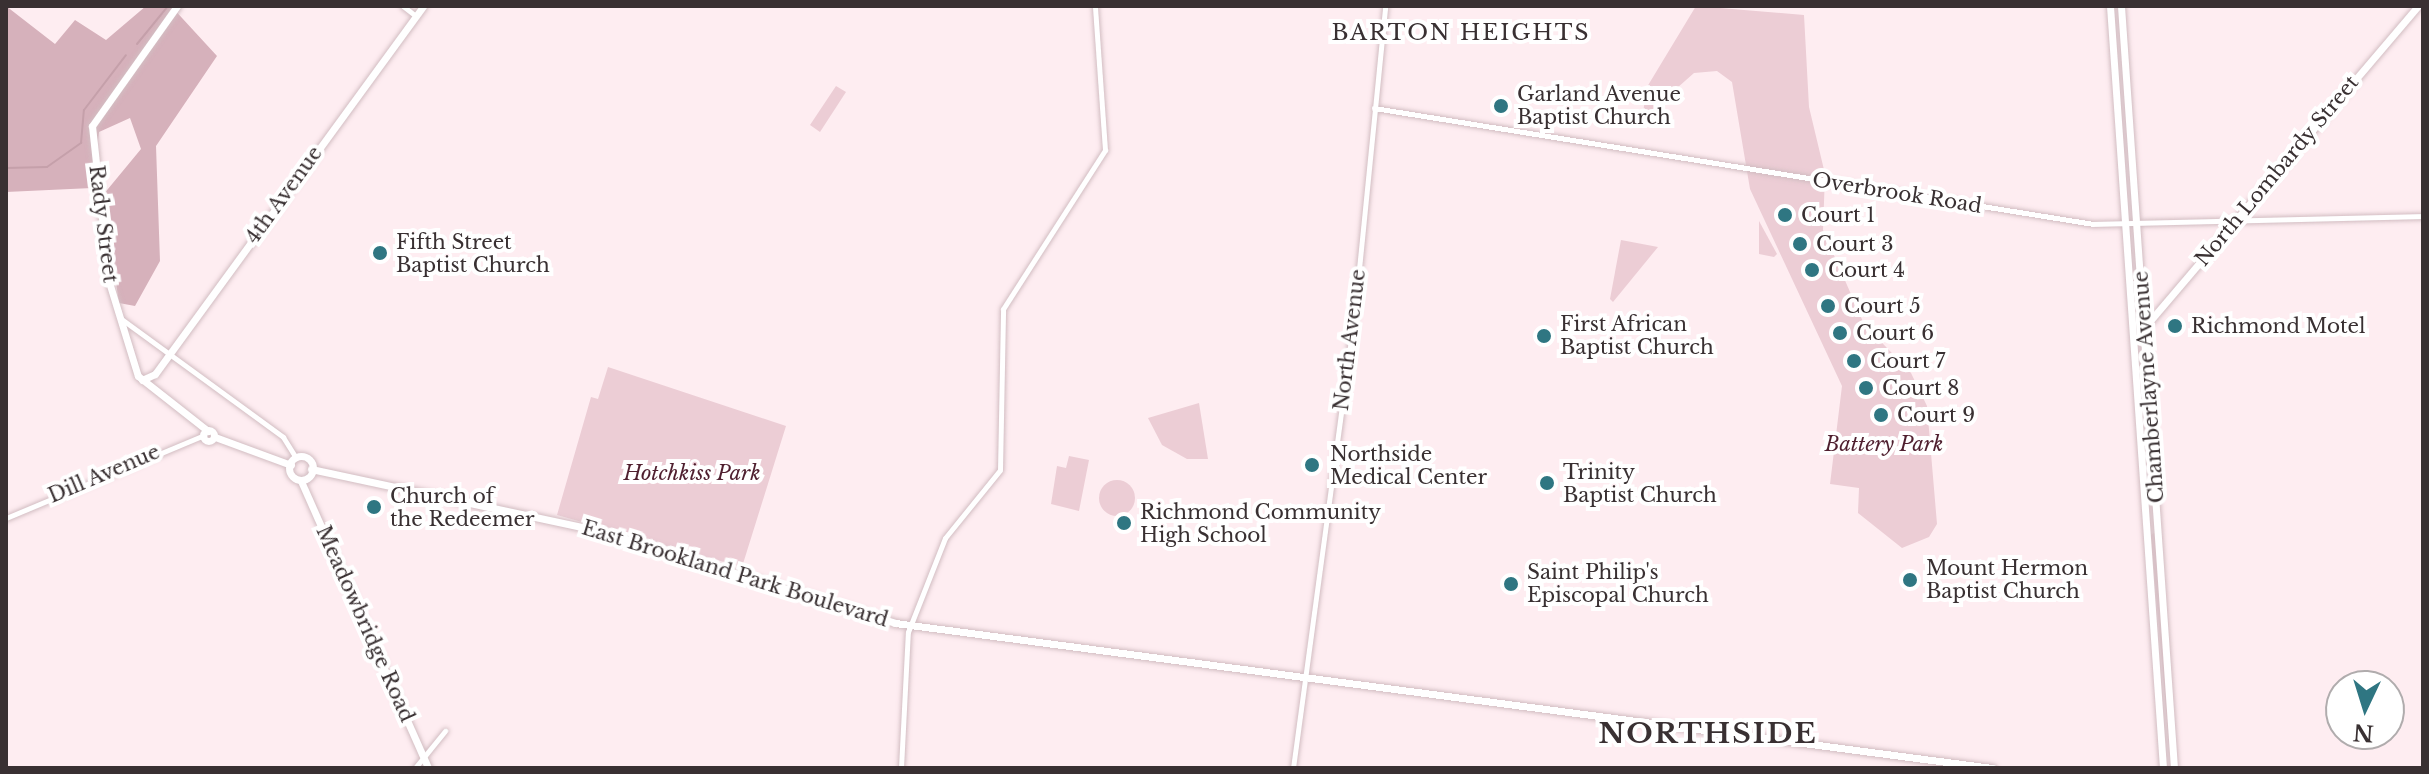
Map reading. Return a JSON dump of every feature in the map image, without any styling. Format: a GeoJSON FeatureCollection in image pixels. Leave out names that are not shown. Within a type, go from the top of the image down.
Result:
{"type":"FeatureCollection","features":[{"type":"Feature","properties":{"kind":"main road","name":"Rady Street"},"geometry":{"type":"LineString","coordinates":[[142,380],[118,317],[92,126],[177,6]]}},
{"type":"Feature","properties":{"kind":"main road","name":"4th Avenue"},"geometry":{"type":"LineString","coordinates":[[142,380],[170,352],[423,6]]}},
{"type":"Feature","properties":{"kind":"main road","name":"Chamberlayne Avenue"},"geometry":{"type":"LineString","coordinates":[[2110,6],[2137,337],[2163,768]]}},
{"type":"Feature","properties":{"kind":"main road","name":"Chamberlayne Avenue"},"geometry":{"type":"LineString","coordinates":[[2121,6],[2139,224],[2174,768]]}},
{"type":"Feature","properties":{"kind":"main road","name":"North Lombardy Street"},"geometry":{"type":"LineString","coordinates":[[2137,337],[2418,6]]}},
{"type":"Feature","properties":{"kind":"main road"},"geometry":{"type":"LineString","coordinates":[[2143,297],[2152,305],[2166,302]]}},
{"type":"Feature","properties":{"kind":"main road"},"geometry":{"type":"LineString","coordinates":[[142,380],[206,433],[293,461],[310,458],[311,469],[301,481]]}},
{"type":"Feature","properties":{"kind":"main road","name":"Meadowbridge Road"},"geometry":{"type":"LineString","coordinates":[[293,461],[290,477],[301,481],[428,768]]}},
{"type":"Feature","properties":{"kind":"main road","name":"East Brookland Park Boulevard"},"geometry":{"type":"LineString","coordinates":[[311,469],[600,531],[911,625],[1992,768]]}},
{"type":"Feature","properties":{"kind":"street"},"geometry":{"type":"LineString","coordinates":[[403,6],[416,16]]}},
{"type":"Feature","properties":{"kind":"street"},"geometry":{"type":"LineString","coordinates":[[901,768],[911,625],[945,538],[999,473],[999,334],[1006,303],[1104,153],[1095,6]]}},
{"type":"Feature","properties":{"kind":"street","name":"North Avenue"},"geometry":{"type":"LineString","coordinates":[[1293,768],[1385,6]]}},
{"type":"Feature","properties":{"kind":"street","name":"Overbrook Road"},"geometry":{"type":"LineString","coordinates":[[1374,108],[2129,225],[2235,218],[2266,225],[2423,216]]}},
{"type":"Feature","properties":{"kind":"street"},"geometry":{"type":"LineString","coordinates":[[118,317],[283,437],[293,461]]}},
{"type":"Feature","properties":{"kind":"street","name":"Dill Avenue"},"geometry":{"type":"LineString","coordinates":[[6,518],[206,433]]}},
{"type":"Feature","properties":{"kind":"street"},"geometry":{"type":"LineString","coordinates":[[415,768],[445,731]]}},
{"type":"Feature","properties":{"kind":"green space","name":"Battery Park"},"geometry":{"type":"Polygon","coordinates":[[[1696,6],[1804,15],[1809,107],[1825,174],[1823,230],[1864,324],[1911,373],[1927,406],[1937,524],[1929,537],[1902,548],[1858,513],[1859,488],[1830,484],[1842,386],[1750,189],[1732,82],[1717,71],[1694,73],[1642,119],[1647,87],[1696,6]]]}},
{"type":"Feature","properties":{"kind":"green space"},"geometry":{"type":"Polygon","coordinates":[[[836,86],[846,92],[820,132],[810,125],[836,86]]]}},
{"type":"Feature","properties":{"kind":"green space"},"geometry":{"type":"Polygon","coordinates":[[[1759,221],[1777,254],[1774,257],[1759,254],[1759,221]]]}},
{"type":"Feature","properties":{"kind":"green space"},"geometry":{"type":"Polygon","coordinates":[[[1621,240],[1658,247],[1613,302],[1610,299],[1621,240]]]}},
{"type":"Feature","properties":{"kind":"green space","name":"Hotchkiss Park"},"geometry":{"type":"Polygon","coordinates":[[[608,367],[786,426],[742,567],[557,515],[591,397],[598,399],[608,367]]]}},
{"type":"Feature","properties":{"kind":"green space"},"geometry":{"type":"Polygon","coordinates":[[[1199,403],[1208,459],[1187,459],[1162,445],[1148,418],[1199,403]]]}},
{"type":"Feature","properties":{"kind":"green space"},"geometry":{"type":"Polygon","coordinates":[[[1069,456],[1089,460],[1079,511],[1051,504],[1057,466],[1066,468],[1069,456]]]}},
{"type":"Feature","properties":{"kind":"green space"},"geometry":{"type":"Polygon","coordinates":[[[1117,480],[1130,485],[1135,498],[1130,511],[1117,516],[1104,511],[1099,498],[1104,485],[1117,480]]]}},
{"type":"Feature","properties":{"kind":"green space"},"geometry":{"type":"Polygon","coordinates":[[[2155,532],[2171,768],[2151,535],[2155,532]]]}},
{"type":"Feature","properties":{"kind":"shaded area"},"geometry":{"type":"Polygon","coordinates":[[[6,6],[55,44],[75,20],[106,40],[146,6],[171,6],[217,56],[156,146],[160,261],[135,306],[119,303],[103,195],[141,149],[130,118],[99,132],[92,188],[6,192],[6,6]]]}},
{"type":"Feature","properties":{"kind":"waterway"},"geometry":{"type":"LineString","coordinates":[[137,44],[168,6]]}},
{"type":"Feature","properties":{"kind":"waterway"},"geometry":{"type":"LineString","coordinates":[[6,168],[47,167],[81,143],[84,110],[126,55]]}},
{"type":"Feature","properties":{"kind":"place","name":"Garland Avenue Baptist Church"},"geometry":{"type":"Point","coordinates":[1501,106]}},
{"type":"Feature","properties":{"kind":"place","name":"Court 1"},"geometry":{"type":"Point","coordinates":[1785,215]}},
{"type":"Feature","properties":{"kind":"place","name":"Court 3"},"geometry":{"type":"Point","coordinates":[1800,244]}},
{"type":"Feature","properties":{"kind":"place","name":"Fifth Street Baptist Church"},"geometry":{"type":"Point","coordinates":[380,253]}},
{"type":"Feature","properties":{"kind":"place","name":"Court 4"},"geometry":{"type":"Point","coordinates":[1812,270]}},
{"type":"Feature","properties":{"kind":"place","name":"Court 5"},"geometry":{"type":"Point","coordinates":[1828,306]}},
{"type":"Feature","properties":{"kind":"place","name":"Richmond Motel"},"geometry":{"type":"Point","coordinates":[2175,326]}},
{"type":"Feature","properties":{"kind":"place","name":"Court 6"},"geometry":{"type":"Point","coordinates":[1840,333]}},
{"type":"Feature","properties":{"kind":"place","name":"First African Baptist Church"},"geometry":{"type":"Point","coordinates":[1544,336]}},
{"type":"Feature","properties":{"kind":"place","name":"Court 7"},"geometry":{"type":"Point","coordinates":[1854,361]}},
{"type":"Feature","properties":{"kind":"place","name":"Court 8"},"geometry":{"type":"Point","coordinates":[1866,388]}},
{"type":"Feature","properties":{"kind":"place","name":"Court 9"},"geometry":{"type":"Point","coordinates":[1881,415]}},
{"type":"Feature","properties":{"kind":"place","name":"Northside Medical Center"},"geometry":{"type":"Point","coordinates":[1312,465]}},
{"type":"Feature","properties":{"kind":"place","name":"Trinity Baptist Church"},"geometry":{"type":"Point","coordinates":[1547,483]}},
{"type":"Feature","properties":{"kind":"place","name":"Church of the Redeemer"},"geometry":{"type":"Point","coordinates":[374,507]}},
{"type":"Feature","properties":{"kind":"place","name":"Richmond Community High School"},"geometry":{"type":"Point","coordinates":[1124,523]}},
{"type":"Feature","properties":{"kind":"place","name":"Mount Hermon Baptist Church"},"geometry":{"type":"Point","coordinates":[1910,580]}},
{"type":"Feature","properties":{"kind":"place","name":"Saint Philip's Episcopal Church"},"geometry":{"type":"Point","coordinates":[1511,584]}},
{"type":"Feature","properties":{"kind":"district","name":"BARTON HEIGHTS"},"geometry":{"type":"Point","coordinates":[1461,33]}},
{"type":"Feature","properties":{"kind":"district","name":"NORTHSIDE"},"geometry":{"type":"Point","coordinates":[1708,734]}}]}
